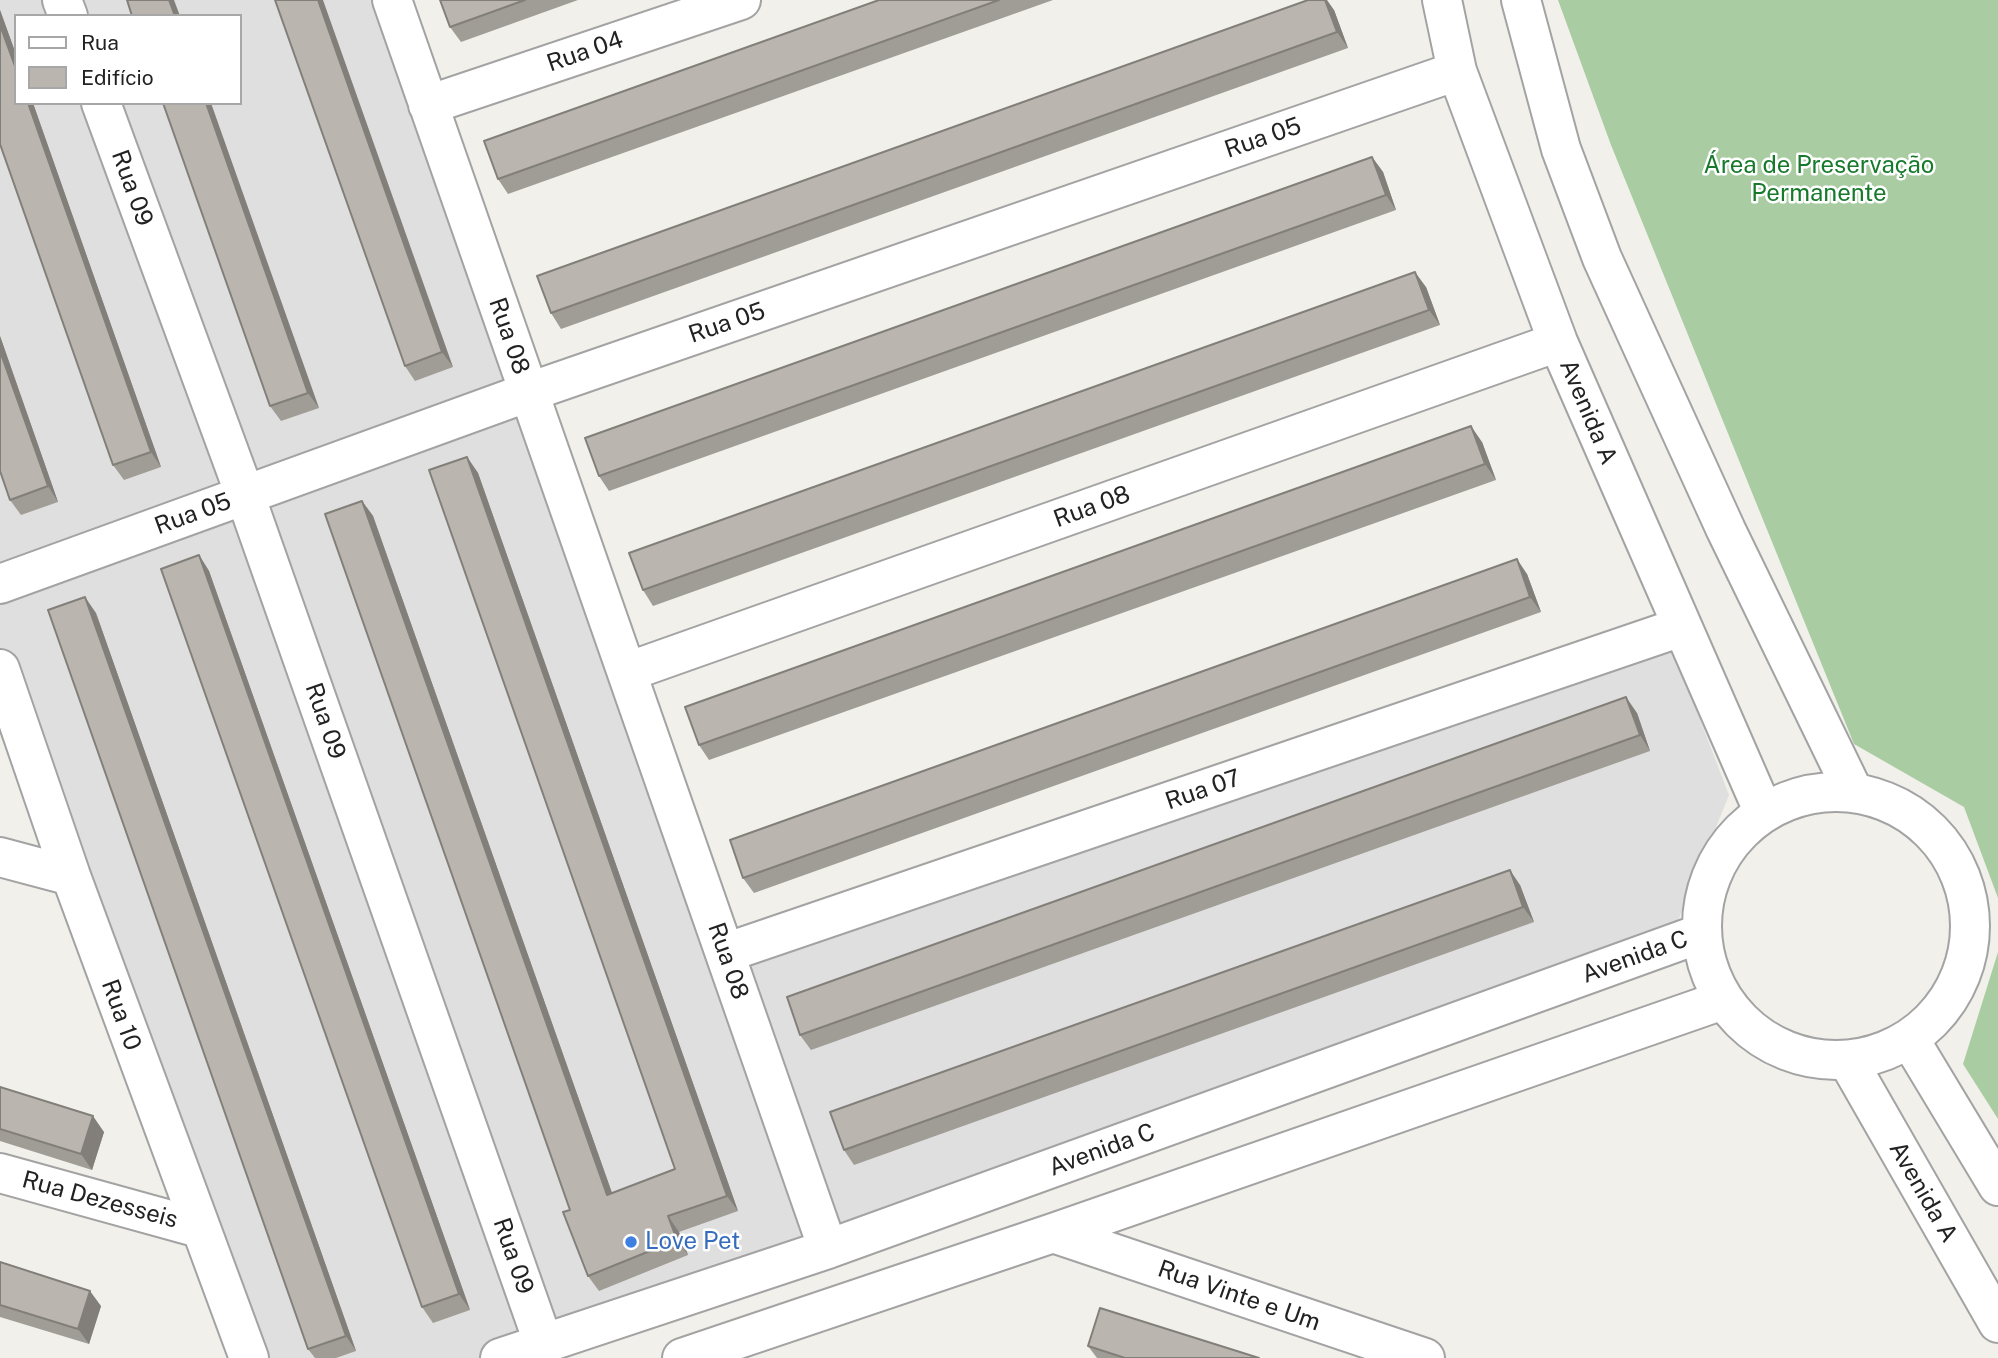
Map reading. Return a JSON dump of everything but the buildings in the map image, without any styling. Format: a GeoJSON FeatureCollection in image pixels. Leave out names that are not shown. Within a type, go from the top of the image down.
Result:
{"type":"FeatureCollection","features":[{"type":"Feature","properties":{"kind":"street","name":"Rua 08"},"geometry":{"type":"LineString","coordinates":[[392,0],[828,1249]]}},
{"type":"Feature","properties":{"kind":"street","name":"Rua 04"},"geometry":{"type":"LineString","coordinates":[[428,105],[741,0]]}},
{"type":"Feature","properties":{"kind":"street","name":"Avenida A"},"geometry":{"type":"LineString","coordinates":[[1441,0],[1457,71],[1558,342],[1764,813]]}},
{"type":"Feature","properties":{"kind":"street"},"geometry":{"type":"LineString","coordinates":[[1521,0],[1561,149],[1602,258],[1726,530],[1854,793]]}},
{"type":"Feature","properties":{"kind":"street","name":"Rua 05"},"geometry":{"type":"LineString","coordinates":[[0,584],[529,392],[1457,71]]}},
{"type":"Feature","properties":{"kind":"street","name":"Rua 09"},"geometry":{"type":"LineString","coordinates":[[102,105],[246,495],[543,1342]]}},
{"type":"Feature","properties":{"kind":"street","name":"Rua 08"},"geometry":{"type":"LineString","coordinates":[[627,672],[1558,342]]}},
{"type":"Feature","properties":{"kind":"street","name":"Rua 07"},"geometry":{"type":"LineString","coordinates":[[725,953],[1681,628]]}},
{"type":"Feature","properties":{"kind":"street","name":"Rua 10"},"geometry":{"type":"LineString","coordinates":[[0,669],[71,876],[249,1358]]}},
{"type":"Feature","properties":{"kind":"street","name":"Avenida C"},"geometry":{"type":"LineString","coordinates":[[1823,792],[1854,793],[1896,806],[1932,832],[1957,869],[1970,911],[1968,955],[1952,996],[1910,1040],[1888,1052],[1848,1061],[1800,1057],[1756,1034],[1723,1000],[1708,968],[1702,933],[1705,898],[1716,864],[1737,835],[1764,813],[1792,799],[1823,792]]}},
{"type":"Feature","properties":{"kind":"street"},"geometry":{"type":"LineString","coordinates":[[0,856],[71,876]]}},
{"type":"Feature","properties":{"kind":"street","name":"Avenida C"},"geometry":{"type":"LineString","coordinates":[[500,1358],[828,1249],[1702,933]]}},
{"type":"Feature","properties":{"kind":"street"},"geometry":{"type":"LineString","coordinates":[[682,1358],[1053,1233],[1723,1000]]}},
{"type":"Feature","properties":{"kind":"street"},"geometry":{"type":"LineString","coordinates":[[1910,1040],[1998,1186]]}},
{"type":"Feature","properties":{"kind":"street","name":"Avenida A"},"geometry":{"type":"LineString","coordinates":[[1848,1061],[1998,1323]]}},
{"type":"Feature","properties":{"kind":"street","name":"Rua Dezesseis"},"geometry":{"type":"LineString","coordinates":[[0,1173],[199,1228]]}},
{"type":"Feature","properties":{"kind":"street","name":"Rua Vinte e Um"},"geometry":{"type":"LineString","coordinates":[[1053,1233],[1425,1358]]}},
{"type":"Feature","properties":{"kind":"shaded area"},"geometry":{"type":"Polygon","coordinates":[[[0,0],[392,0],[828,1249],[500,1358],[249,1358],[0,669],[0,0]]]}},
{"type":"Feature","properties":{"kind":"shaded area"},"geometry":{"type":"Polygon","coordinates":[[[1673,649],[1729,795],[1673,933],[831,1235],[742,964],[1673,649]]]}},
{"type":"Feature","properties":{"kind":"green space","name":"Área de Preservação Permanente"},"geometry":{"type":"Polygon","coordinates":[[[1558,0],[1998,0],[1998,898],[1964,807],[1854,744],[1611,145],[1558,0]]]}},
{"type":"Feature","properties":{"kind":"green space"},"geometry":{"type":"Polygon","coordinates":[[[1998,952],[1998,1119],[1963,1064],[1998,952]]]}},
{"type":"Feature","properties":{"kind":"place","name":"Love Pet"},"geometry":{"type":"Point","coordinates":[631,1242]}}]}
